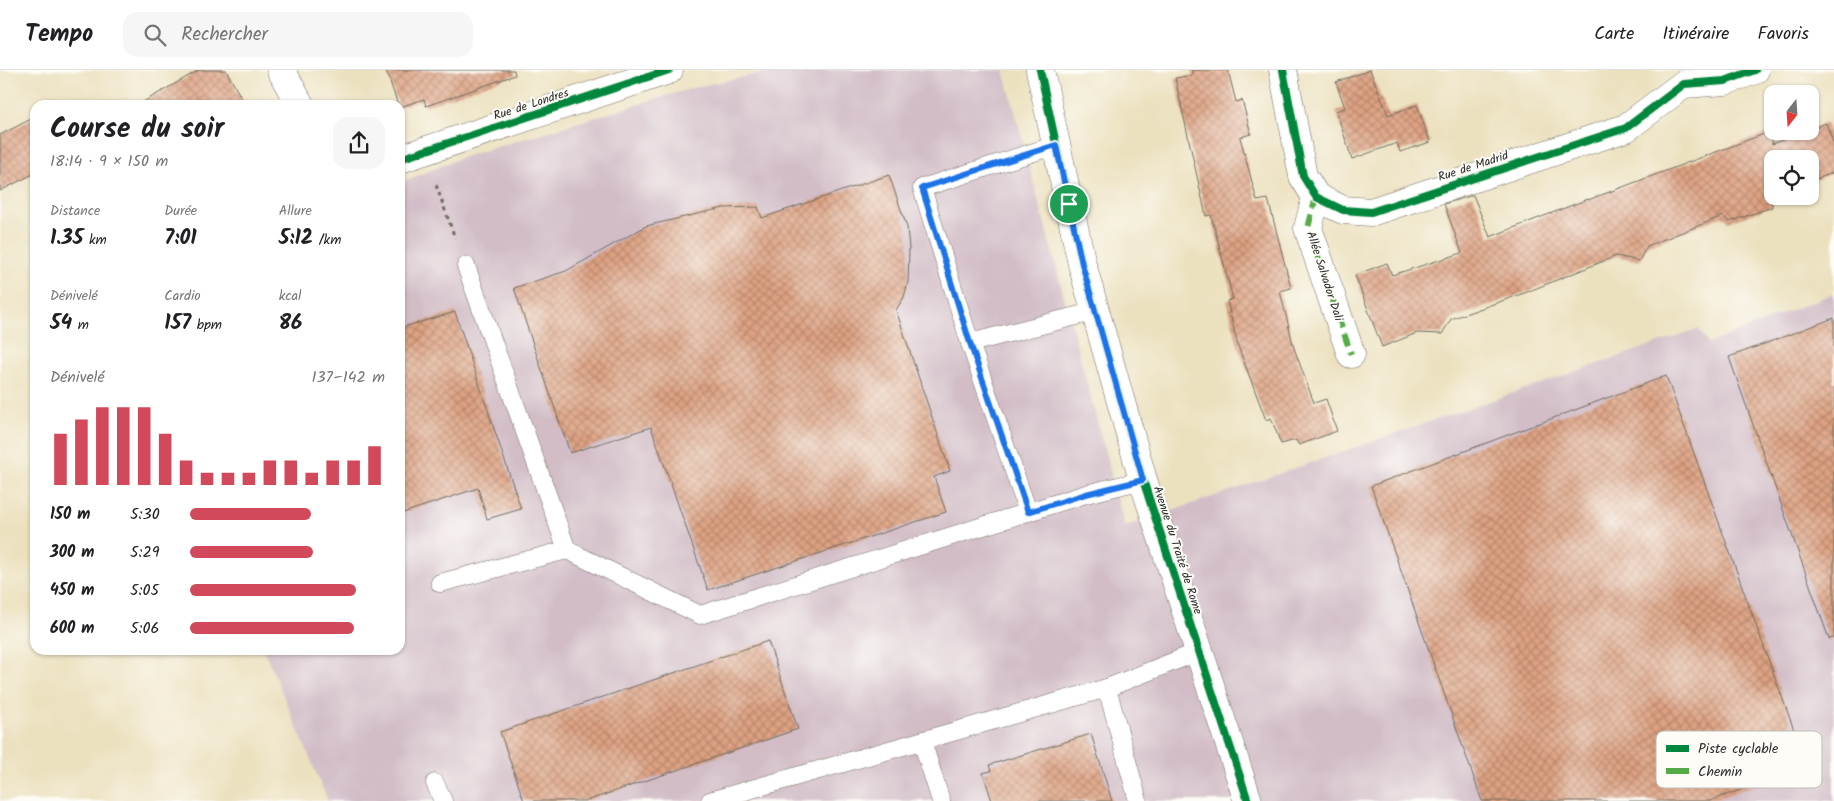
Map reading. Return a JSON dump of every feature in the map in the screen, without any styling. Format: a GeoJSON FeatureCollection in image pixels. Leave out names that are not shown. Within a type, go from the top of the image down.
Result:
{"type":"FeatureCollection","features":[{"type":"Feature","properties":{"kind":"street"},"geometry":{"type":"LineString","coordinates":[[281,70],[297,100]]}},
{"type":"Feature","properties":{"kind":"street","name":"Rue de Londres"},"geometry":{"type":"LineString","coordinates":[[412,155],[669,70]]}},
{"type":"Feature","properties":{"kind":"street","name":"Avenue du Traité de Rome"},"geometry":{"type":"LineString","coordinates":[[1040,70],[1082,264],[1143,480],[1248,801]]}},
{"type":"Feature","properties":{"kind":"street"},"geometry":{"type":"LineString","coordinates":[[1283,70],[1303,176],[1316,197]]}},
{"type":"Feature","properties":{"kind":"street","name":"Rue de Madrid"},"geometry":{"type":"LineString","coordinates":[[1316,197],[1343,210],[1371,212],[1626,128],[1681,77],[1725,81],[1755,70]]}},
{"type":"Feature","properties":{"kind":"street","name":"Allée Salvador Dali"},"geometry":{"type":"LineString","coordinates":[[1316,197],[1308,228],[1351,354]]}},
{"type":"Feature","properties":{"kind":"lane"},"geometry":{"type":"LineString","coordinates":[[1028,512],[970,343],[922,188],[1056,145]]}},
{"type":"Feature","properties":{"kind":"lane"},"geometry":{"type":"LineString","coordinates":[[466,266],[567,550]]}},
{"type":"Feature","properties":{"kind":"lane"},"geometry":{"type":"LineString","coordinates":[[970,343],[1096,311]]}},
{"type":"Feature","properties":{"kind":"lane"},"geometry":{"type":"LineString","coordinates":[[440,583],[567,550],[700,615],[1086,494],[1143,480]]}},
{"type":"Feature","properties":{"kind":"lane"},"geometry":{"type":"LineString","coordinates":[[710,801],[1107,688],[1200,651]]}},
{"type":"Feature","properties":{"kind":"lane"},"geometry":{"type":"LineString","coordinates":[[1107,688],[1138,801]]}},
{"type":"Feature","properties":{"kind":"lane"},"geometry":{"type":"LineString","coordinates":[[922,741],[941,801]]}},
{"type":"Feature","properties":{"kind":"lane"},"geometry":{"type":"LineString","coordinates":[[435,783],[443,801]]}},
{"type":"Feature","properties":{"kind":"path"},"geometry":{"type":"LineString","coordinates":[[412,155],[466,266]]}},
{"type":"Feature","properties":{"kind":"shaded area"},"geometry":{"type":"Polygon","coordinates":[[[777,70],[1004,70],[1125,527],[1699,329],[1708,344],[1834,293],[1834,801],[328,801],[266,655],[405,655],[405,181],[460,158],[696,87],[777,70]]]}},
{"type":"Feature","properties":{"kind":"building"},"geometry":{"type":"Polygon","coordinates":[[[199,70],[226,70],[242,100],[147,100],[199,70]]]}},
{"type":"Feature","properties":{"kind":"building"},"geometry":{"type":"Polygon","coordinates":[[[386,70],[514,70],[515,75],[426,106],[424,99],[405,105],[405,100],[396,100],[386,70]]]}},
{"type":"Feature","properties":{"kind":"building"},"geometry":{"type":"Polygon","coordinates":[[[1192,70],[1228,70],[1236,102],[1242,100],[1251,134],[1240,137],[1257,201],[1268,199],[1291,288],[1280,291],[1294,348],[1314,403],[1326,399],[1337,431],[1299,445],[1296,440],[1281,444],[1271,418],[1266,420],[1238,346],[1227,301],[1233,299],[1211,215],[1206,216],[1175,78],[1192,75],[1192,70]]]}},
{"type":"Feature","properties":{"kind":"building"},"geometry":{"type":"Polygon","coordinates":[[[1370,70],[1388,115],[1417,105],[1430,142],[1400,152],[1397,143],[1352,159],[1336,111],[1345,108],[1336,82],[1370,70]]]}},
{"type":"Feature","properties":{"kind":"building"},"geometry":{"type":"Polygon","coordinates":[[[30,120],[30,176],[0,191],[0,135],[30,120]]]}},
{"type":"Feature","properties":{"kind":"building"},"geometry":{"type":"Polygon","coordinates":[[[1826,123],[1834,145],[1834,172],[1819,178],[1819,150],[1764,150],[1764,205],[1772,205],[1772,207],[1729,222],[1723,216],[1647,246],[1639,261],[1616,256],[1527,292],[1451,319],[1442,334],[1417,333],[1382,347],[1355,275],[1387,263],[1392,275],[1462,253],[1444,204],[1473,195],[1490,237],[1764,134],[1764,140],[1772,140],[1772,144],[1782,140],[1819,140],[1819,126],[1826,123]]]}},
{"type":"Feature","properties":{"kind":"building"},"geometry":{"type":"Polygon","coordinates":[[[889,175],[907,227],[909,248],[908,282],[904,297],[896,310],[950,471],[934,477],[946,512],[708,590],[651,427],[570,453],[514,288],[566,271],[646,226],[723,208],[758,207],[762,218],[889,175]]]}},
{"type":"Feature","properties":{"kind":"building"},"geometry":{"type":"Polygon","coordinates":[[[455,312],[521,509],[487,519],[478,488],[405,512],[405,327],[455,312]]]}},
{"type":"Feature","properties":{"kind":"building"},"geometry":{"type":"Polygon","coordinates":[[[1834,318],[1834,638],[1829,639],[1729,357],[1834,318]]]}},
{"type":"Feature","properties":{"kind":"building"},"geometry":{"type":"Polygon","coordinates":[[[1666,376],[1794,731],[1656,731],[1656,788],[1746,788],[1710,801],[1482,801],[1371,486],[1666,376]]]}},
{"type":"Feature","properties":{"kind":"building"},"geometry":{"type":"Polygon","coordinates":[[[768,641],[798,729],[586,801],[524,801],[500,732],[768,641]]]}},
{"type":"Feature","properties":{"kind":"building"},"geometry":{"type":"Polygon","coordinates":[[[1091,734],[1112,801],[992,801],[983,773],[991,771],[989,765],[1091,734]]]}},
{"type":"Feature","properties":{"kind":"marked path"},"geometry":{"type":"LineString","coordinates":[[1316,197],[1308,228],[1351,354]]}},
{"type":"Feature","properties":{"kind":"cycle path"},"geometry":{"type":"LineString","coordinates":[[405,157],[669,70]]}},
{"type":"Feature","properties":{"kind":"cycle path"},"geometry":{"type":"LineString","coordinates":[[1040,70],[1082,264],[1143,480],[1248,801]]}},
{"type":"Feature","properties":{"kind":"cycle path"},"geometry":{"type":"LineString","coordinates":[[1283,70],[1303,176],[1316,197],[1343,210],[1371,212],[1626,128],[1684,84],[1725,81],[1755,70]]}},
{"type":"Feature","properties":{"kind":"route"},"geometry":{"type":"LineString","coordinates":[[1056,145],[1069,204],[1082,264],[1143,480],[1086,494],[1028,512],[970,343],[922,188],[1056,145]]}}]}
